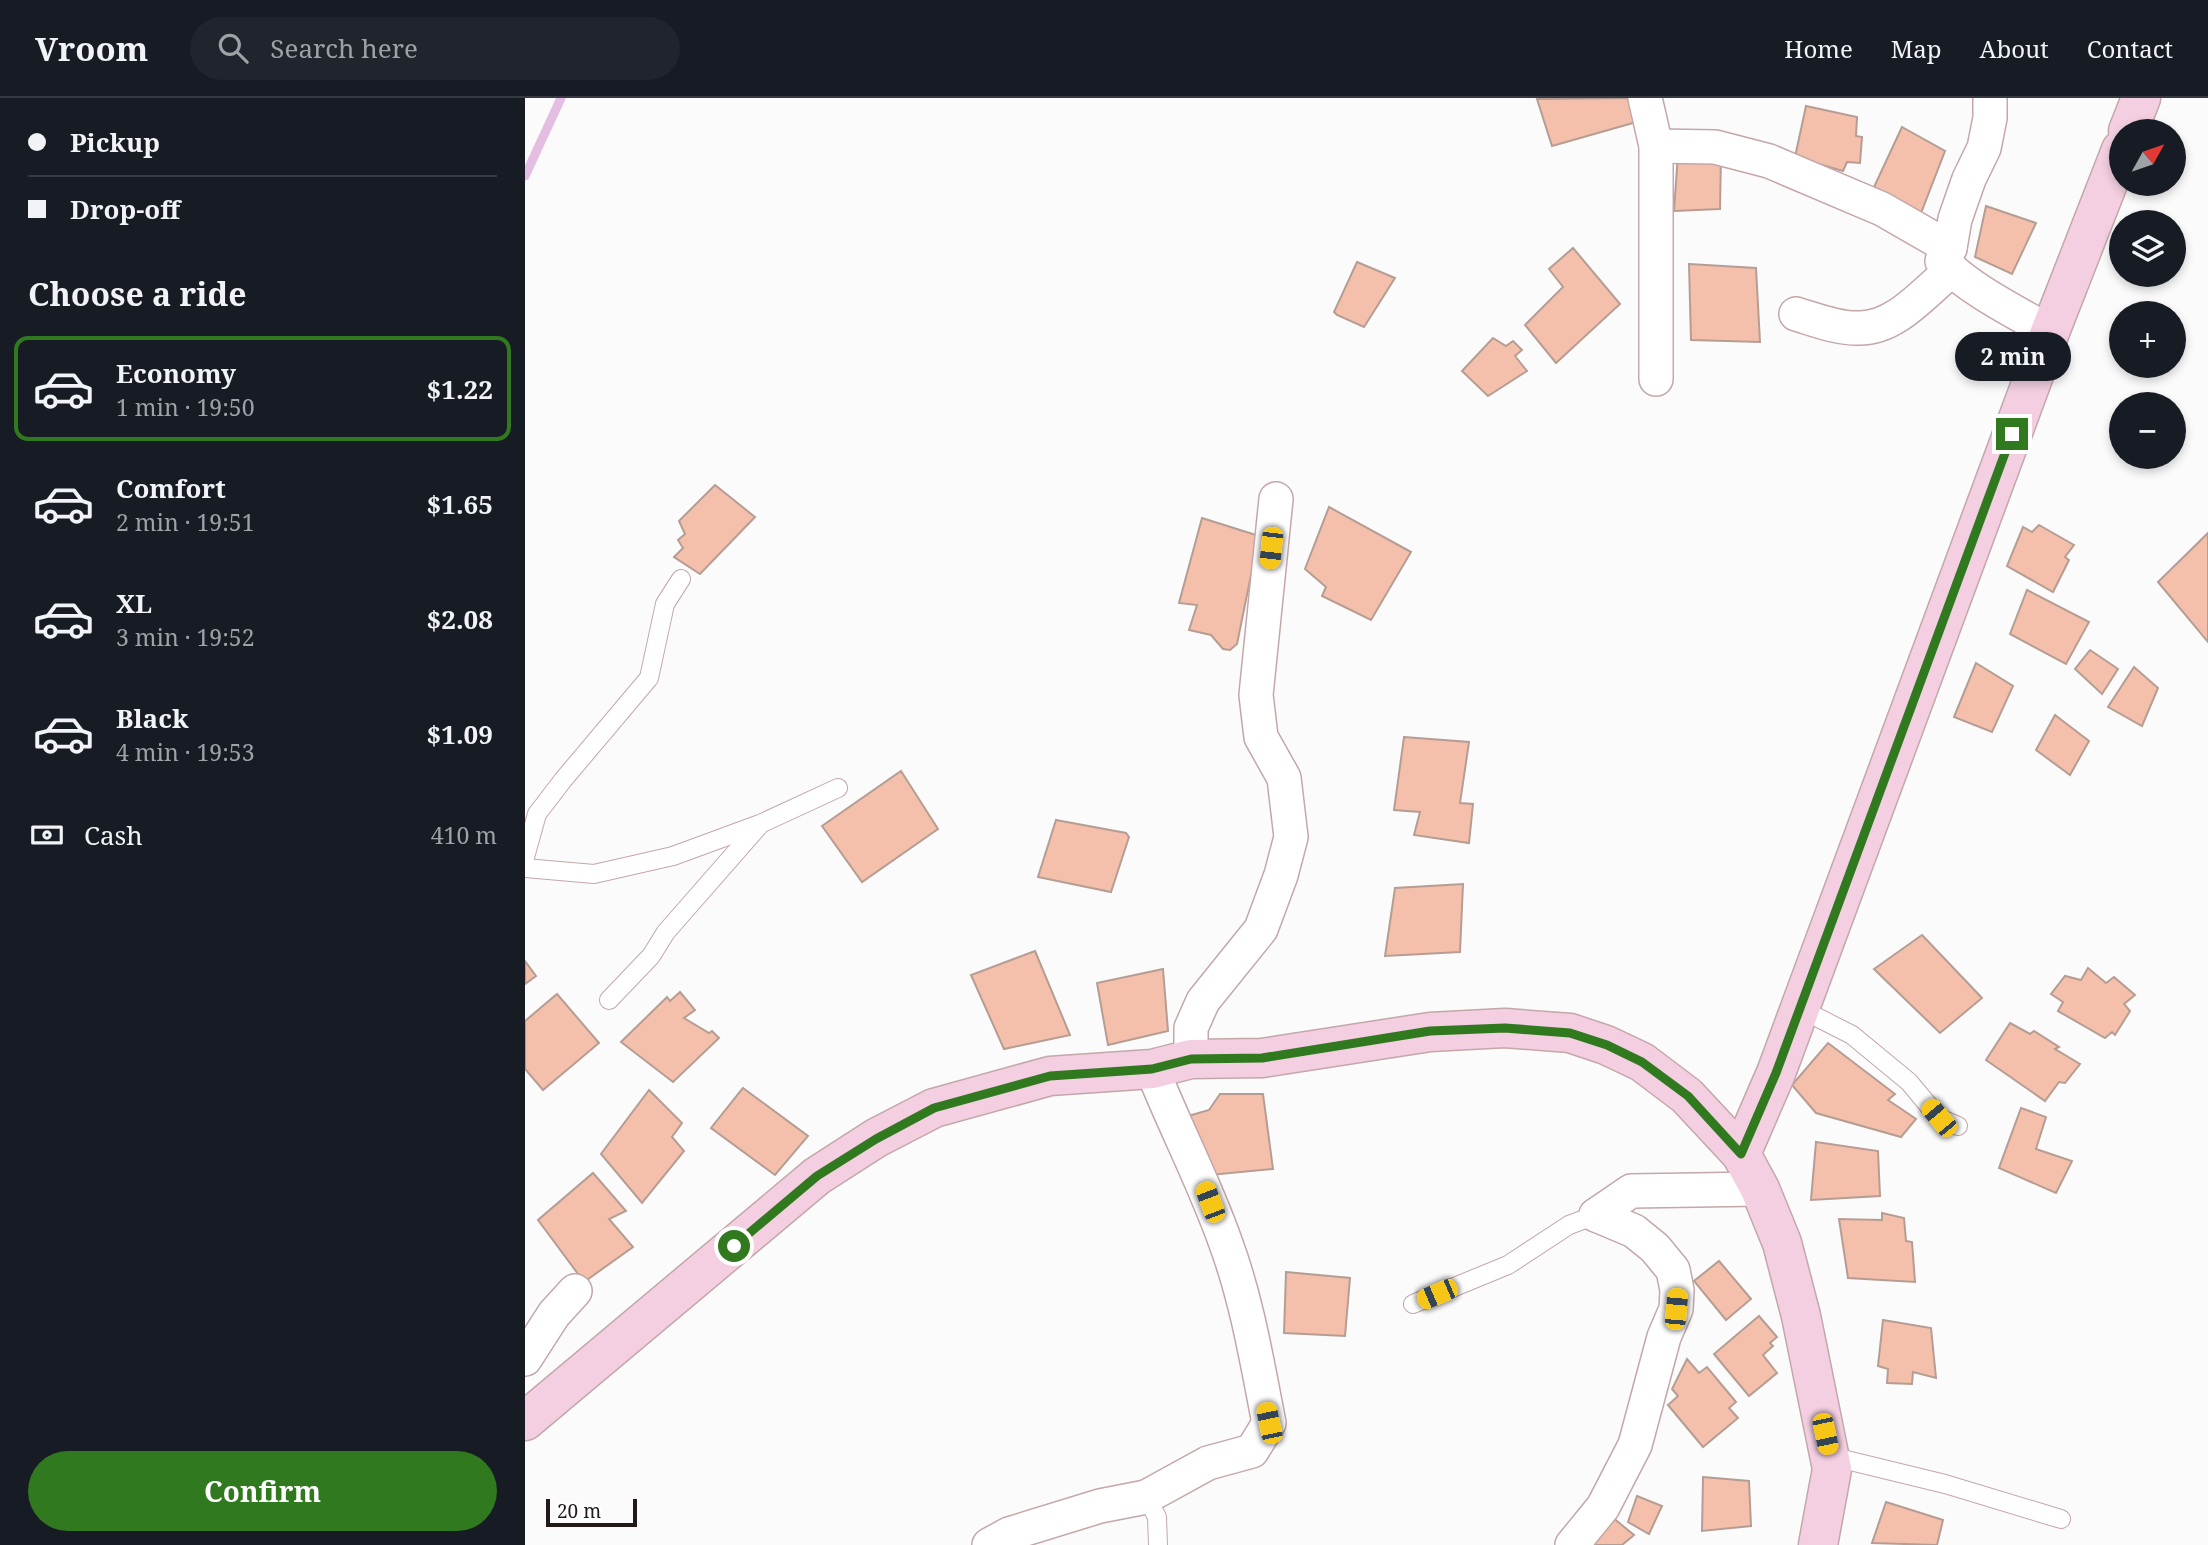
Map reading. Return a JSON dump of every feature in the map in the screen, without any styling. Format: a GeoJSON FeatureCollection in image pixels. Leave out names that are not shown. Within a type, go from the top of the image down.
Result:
{"type":"FeatureCollection","features":[{"type":"Feature","properties":{"kind":"main road"},"geometry":{"type":"LineString","coordinates":[[2133,119],[2141,98]]}},
{"type":"Feature","properties":{"kind":"main road"},"geometry":{"type":"LineString","coordinates":[[1741,1154],[1776,1073],[2050,332],[2109,181]]}},
{"type":"Feature","properties":{"kind":"main road"},"geometry":{"type":"LineString","coordinates":[[525,1421],[817,1176],[876,1139],[934,1108],[1050,1076],[1152,1069],[1191,1059],[1262,1058],[1430,1031],[1505,1028],[1570,1033],[1607,1045],[1642,1062],[1688,1096],[1741,1154],[1760,1189],[1782,1243],[1801,1316],[1832,1469],[1818,1545]]}},
{"type":"Feature","properties":{"kind":"street"},"geometry":{"type":"LineString","coordinates":[[1645,98],[1656,146],[1656,379]]}},
{"type":"Feature","properties":{"kind":"street"},"geometry":{"type":"LineString","coordinates":[[1796,314],[1860,328],[1879,326],[1895,318],[1951,259],[1955,219],[1969,179],[1984,148],[1990,118],[1990,98]]}},
{"type":"Feature","properties":{"kind":"street"},"geometry":{"type":"LineString","coordinates":[[1656,146],[1715,147],[1769,161],[1882,209],[2050,332]]}},
{"type":"Feature","properties":{"kind":"street"},"geometry":{"type":"LineString","coordinates":[[1191,1059],[1191,1028],[1203,1001],[1261,929],[1281,875],[1291,837],[1284,778],[1261,737],[1256,695],[1276,499]]}},
{"type":"Feature","properties":{"kind":"street"},"geometry":{"type":"LineString","coordinates":[[989,1545],[1009,1534],[1100,1506],[1146,1497],[1208,1463],[1252,1451],[1269,1423],[1244,1300],[1226,1242],[1195,1163],[1152,1069]]}},
{"type":"Feature","properties":{"kind":"street"},"geometry":{"type":"LineString","coordinates":[[1597,1215],[1631,1191],[1760,1189]]}},
{"type":"Feature","properties":{"kind":"street"},"geometry":{"type":"LineString","coordinates":[[1572,1545],[1603,1507],[1635,1445],[1664,1336],[1676,1309],[1678,1290],[1672,1270],[1655,1248],[1633,1231],[1597,1215]]}},
{"type":"Feature","properties":{"kind":"street"},"geometry":{"type":"LineString","coordinates":[[525,1359],[554,1314],[575,1291]]}},
{"type":"Feature","properties":{"kind":"lane"},"geometry":{"type":"LineString","coordinates":[[525,857],[537,814],[649,678],[665,604],[681,579]]}},
{"type":"Feature","properties":{"kind":"lane"},"geometry":{"type":"LineString","coordinates":[[525,868],[594,874],[673,856],[760,824],[838,788]]}},
{"type":"Feature","properties":{"kind":"lane"},"geometry":{"type":"LineString","coordinates":[[609,1000],[651,957],[666,932],[760,824]]}},
{"type":"Feature","properties":{"kind":"lane"},"geometry":{"type":"LineString","coordinates":[[1799,1008],[1852,1035],[1909,1082],[1939,1118],[1958,1126]]}},
{"type":"Feature","properties":{"kind":"lane"},"geometry":{"type":"LineString","coordinates":[[1413,1304],[1508,1265],[1569,1225],[1597,1215]]}},
{"type":"Feature","properties":{"kind":"lane"},"geometry":{"type":"LineString","coordinates":[[1829,1456],[1945,1484],[2061,1518]]}},
{"type":"Feature","properties":{"kind":"lane"},"geometry":{"type":"LineString","coordinates":[[1146,1497],[1157,1517],[1158,1545]]}},
{"type":"Feature","properties":{"kind":"building"},"geometry":{"type":"Polygon","coordinates":[[[1635,98],[1640,121],[1552,146],[1537,99],[1635,98]]]}},
{"type":"Feature","properties":{"kind":"building"},"geometry":{"type":"Polygon","coordinates":[[[1806,106],[1857,117],[1856,136],[1862,137],[1860,163],[1847,162],[1843,171],[1795,157],[1806,106]]]}},
{"type":"Feature","properties":{"kind":"building"},"geometry":{"type":"Polygon","coordinates":[[[1902,127],[1945,151],[1921,213],[1874,187],[1902,127]]]}},
{"type":"Feature","properties":{"kind":"building"},"geometry":{"type":"Polygon","coordinates":[[[1678,154],[1721,154],[1720,209],[1674,211],[1678,154]]]}},
{"type":"Feature","properties":{"kind":"building"},"geometry":{"type":"Polygon","coordinates":[[[1986,206],[2036,223],[2012,274],[1975,257],[1986,206]]]}},
{"type":"Feature","properties":{"kind":"building"},"geometry":{"type":"Polygon","coordinates":[[[1573,248],[1620,304],[1556,363],[1525,325],[1563,287],[1549,269],[1573,248]]]}},
{"type":"Feature","properties":{"kind":"building"},"geometry":{"type":"Polygon","coordinates":[[[1357,262],[1395,278],[1364,327],[1334,312],[1357,262]]]}},
{"type":"Feature","properties":{"kind":"building"},"geometry":{"type":"Polygon","coordinates":[[[1689,264],[1756,268],[1760,342],[1691,340],[1689,264]]]}},
{"type":"Feature","properties":{"kind":"building"},"geometry":{"type":"Polygon","coordinates":[[[1493,338],[1506,346],[1513,341],[1522,350],[1515,356],[1527,371],[1488,396],[1462,371],[1493,338]]]}},
{"type":"Feature","properties":{"kind":"building"},"geometry":{"type":"Polygon","coordinates":[[[715,485],[755,517],[700,574],[674,557],[683,548],[678,540],[685,534],[679,521],[715,485]]]}},
{"type":"Feature","properties":{"kind":"building"},"geometry":{"type":"Polygon","coordinates":[[[1329,507],[1411,552],[1371,620],[1322,596],[1326,587],[1305,569],[1329,507]]]}},
{"type":"Feature","properties":{"kind":"building"},"geometry":{"type":"Polygon","coordinates":[[[1202,518],[1259,536],[1237,644],[1230,650],[1223,649],[1211,635],[1189,630],[1197,605],[1179,603],[1202,518]]]}},
{"type":"Feature","properties":{"kind":"building"},"geometry":{"type":"Polygon","coordinates":[[[2039,525],[2074,545],[2065,557],[2069,560],[2053,592],[2007,566],[2023,527],[2032,532],[2039,525]]]}},
{"type":"Feature","properties":{"kind":"building"},"geometry":{"type":"Polygon","coordinates":[[[2208,533],[2208,642],[2158,582],[2208,533]]]}},
{"type":"Feature","properties":{"kind":"building"},"geometry":{"type":"Polygon","coordinates":[[[2027,590],[2089,622],[2066,664],[2010,634],[2027,590]]]}},
{"type":"Feature","properties":{"kind":"building"},"geometry":{"type":"Polygon","coordinates":[[[2090,650],[2118,669],[2102,694],[2075,669],[2090,650]]]}},
{"type":"Feature","properties":{"kind":"building"},"geometry":{"type":"Polygon","coordinates":[[[1976,663],[2013,686],[1992,732],[1954,717],[1976,663]]]}},
{"type":"Feature","properties":{"kind":"building"},"geometry":{"type":"Polygon","coordinates":[[[2134,667],[2158,688],[2142,726],[2108,707],[2134,667]]]}},
{"type":"Feature","properties":{"kind":"building"},"geometry":{"type":"Polygon","coordinates":[[[2055,715],[2089,741],[2070,775],[2036,750],[2055,715]]]}},
{"type":"Feature","properties":{"kind":"building"},"geometry":{"type":"Polygon","coordinates":[[[1404,737],[1469,742],[1460,803],[1473,804],[1469,843],[1414,835],[1420,812],[1394,810],[1404,737]]]}},
{"type":"Feature","properties":{"kind":"building"},"geometry":{"type":"Polygon","coordinates":[[[901,771],[938,829],[862,882],[822,826],[901,771]]]}},
{"type":"Feature","properties":{"kind":"building"},"geometry":{"type":"Polygon","coordinates":[[[1056,820],[1126,833],[1129,837],[1111,892],[1038,877],[1056,820]]]}},
{"type":"Feature","properties":{"kind":"building"},"geometry":{"type":"Polygon","coordinates":[[[1463,884],[1460,952],[1385,956],[1395,888],[1463,884]]]}},
{"type":"Feature","properties":{"kind":"building"},"geometry":{"type":"Polygon","coordinates":[[[1922,935],[1982,998],[1940,1033],[1874,969],[1922,935]]]}},
{"type":"Feature","properties":{"kind":"building"},"geometry":{"type":"Polygon","coordinates":[[[1035,951],[1070,1035],[1004,1049],[971,975],[1035,951]]]}},
{"type":"Feature","properties":{"kind":"building"},"geometry":{"type":"Polygon","coordinates":[[[525,961],[536,976],[525,984],[525,961]]]}},
{"type":"Feature","properties":{"kind":"building"},"geometry":{"type":"Polygon","coordinates":[[[2088,968],[2106,983],[2114,977],[2135,995],[2124,1004],[2130,1011],[2115,1035],[2112,1032],[2105,1038],[2058,1011],[2063,1002],[2051,994],[2065,976],[2081,980],[2088,968]]]}},
{"type":"Feature","properties":{"kind":"building"},"geometry":{"type":"Polygon","coordinates":[[[1163,969],[1168,1031],[1108,1045],[1097,983],[1163,969]]]}},
{"type":"Feature","properties":{"kind":"building"},"geometry":{"type":"Polygon","coordinates":[[[680,992],[695,1010],[684,1018],[709,1033],[712,1031],[719,1038],[673,1082],[621,1042],[667,997],[670,1001],[680,992]]]}},
{"type":"Feature","properties":{"kind":"building"},"geometry":{"type":"Polygon","coordinates":[[[557,994],[599,1043],[543,1090],[525,1069],[525,1021],[557,994]]]}},
{"type":"Feature","properties":{"kind":"building"},"geometry":{"type":"Polygon","coordinates":[[[2010,1023],[2030,1034],[2034,1031],[2059,1047],[2055,1049],[2080,1064],[2065,1083],[2059,1082],[2045,1101],[1986,1060],[2010,1023]]]}},
{"type":"Feature","properties":{"kind":"building"},"geometry":{"type":"Polygon","coordinates":[[[1828,1043],[1895,1094],[1888,1100],[1916,1119],[1901,1137],[1816,1113],[1792,1085],[1828,1043]]]}},
{"type":"Feature","properties":{"kind":"building"},"geometry":{"type":"Polygon","coordinates":[[[743,1088],[808,1136],[775,1175],[711,1128],[743,1088]]]}},
{"type":"Feature","properties":{"kind":"building"},"geometry":{"type":"Polygon","coordinates":[[[649,1090],[682,1123],[672,1137],[684,1151],[642,1203],[601,1154],[649,1090]]]}},
{"type":"Feature","properties":{"kind":"building"},"geometry":{"type":"Polygon","coordinates":[[[1220,1094],[1263,1094],[1273,1169],[1210,1175],[1185,1117],[1209,1110],[1220,1094]]]}},
{"type":"Feature","properties":{"kind":"building"},"geometry":{"type":"Polygon","coordinates":[[[2021,1108],[2046,1117],[2036,1149],[2072,1161],[2056,1193],[1999,1168],[2021,1108]]]}},
{"type":"Feature","properties":{"kind":"building"},"geometry":{"type":"Polygon","coordinates":[[[1816,1142],[1878,1151],[1880,1196],[1811,1200],[1816,1142]]]}},
{"type":"Feature","properties":{"kind":"building"},"geometry":{"type":"Polygon","coordinates":[[[593,1173],[626,1211],[609,1219],[633,1247],[584,1282],[538,1220],[593,1173]]]}},
{"type":"Feature","properties":{"kind":"building"},"geometry":{"type":"Polygon","coordinates":[[[1882,1213],[1904,1218],[1906,1241],[1912,1242],[1915,1282],[1848,1278],[1839,1219],[1882,1220],[1882,1213]]]}},
{"type":"Feature","properties":{"kind":"building"},"geometry":{"type":"Polygon","coordinates":[[[1719,1261],[1751,1299],[1726,1320],[1694,1281],[1719,1261]]]}},
{"type":"Feature","properties":{"kind":"building"},"geometry":{"type":"Polygon","coordinates":[[[1286,1272],[1350,1278],[1345,1336],[1284,1333],[1286,1272]]]}},
{"type":"Feature","properties":{"kind":"building"},"geometry":{"type":"Polygon","coordinates":[[[1759,1316],[1777,1337],[1770,1343],[1773,1346],[1763,1355],[1777,1373],[1749,1396],[1714,1354],[1759,1316]]]}},
{"type":"Feature","properties":{"kind":"building"},"geometry":{"type":"Polygon","coordinates":[[[1883,1320],[1931,1328],[1936,1378],[1913,1372],[1912,1384],[1887,1383],[1888,1369],[1878,1366],[1883,1320]]]}},
{"type":"Feature","properties":{"kind":"building"},"geometry":{"type":"Polygon","coordinates":[[[1687,1359],[1699,1373],[1707,1367],[1736,1402],[1729,1408],[1738,1418],[1703,1447],[1668,1405],[1678,1396],[1672,1389],[1687,1359]]]}},
{"type":"Feature","properties":{"kind":"building"},"geometry":{"type":"Polygon","coordinates":[[[1703,1477],[1749,1481],[1751,1526],[1702,1531],[1703,1477]]]}},
{"type":"Feature","properties":{"kind":"building"},"geometry":{"type":"Polygon","coordinates":[[[1637,1496],[1662,1506],[1649,1534],[1628,1522],[1637,1496]]]}},
{"type":"Feature","properties":{"kind":"building"},"geometry":{"type":"Polygon","coordinates":[[[1886,1502],[1943,1520],[1937,1545],[1872,1543],[1886,1502]]]}},
{"type":"Feature","properties":{"kind":"building"},"geometry":{"type":"Polygon","coordinates":[[[1612,1517],[1634,1535],[1622,1545],[1586,1545],[1612,1517]]]}},
{"type":"Feature","properties":{"kind":"waterway"},"geometry":{"type":"LineString","coordinates":[[525,176],[561,98]]}},
{"type":"Feature","properties":{"kind":"route"},"geometry":{"type":"LineString","coordinates":[[734,1246],[817,1176],[876,1139],[934,1108],[1050,1076],[1152,1069],[1191,1059],[1262,1058],[1430,1031],[1505,1028],[1570,1033],[1607,1045],[1642,1062],[1688,1096],[1741,1154],[1776,1073],[2012,434]]}}]}
